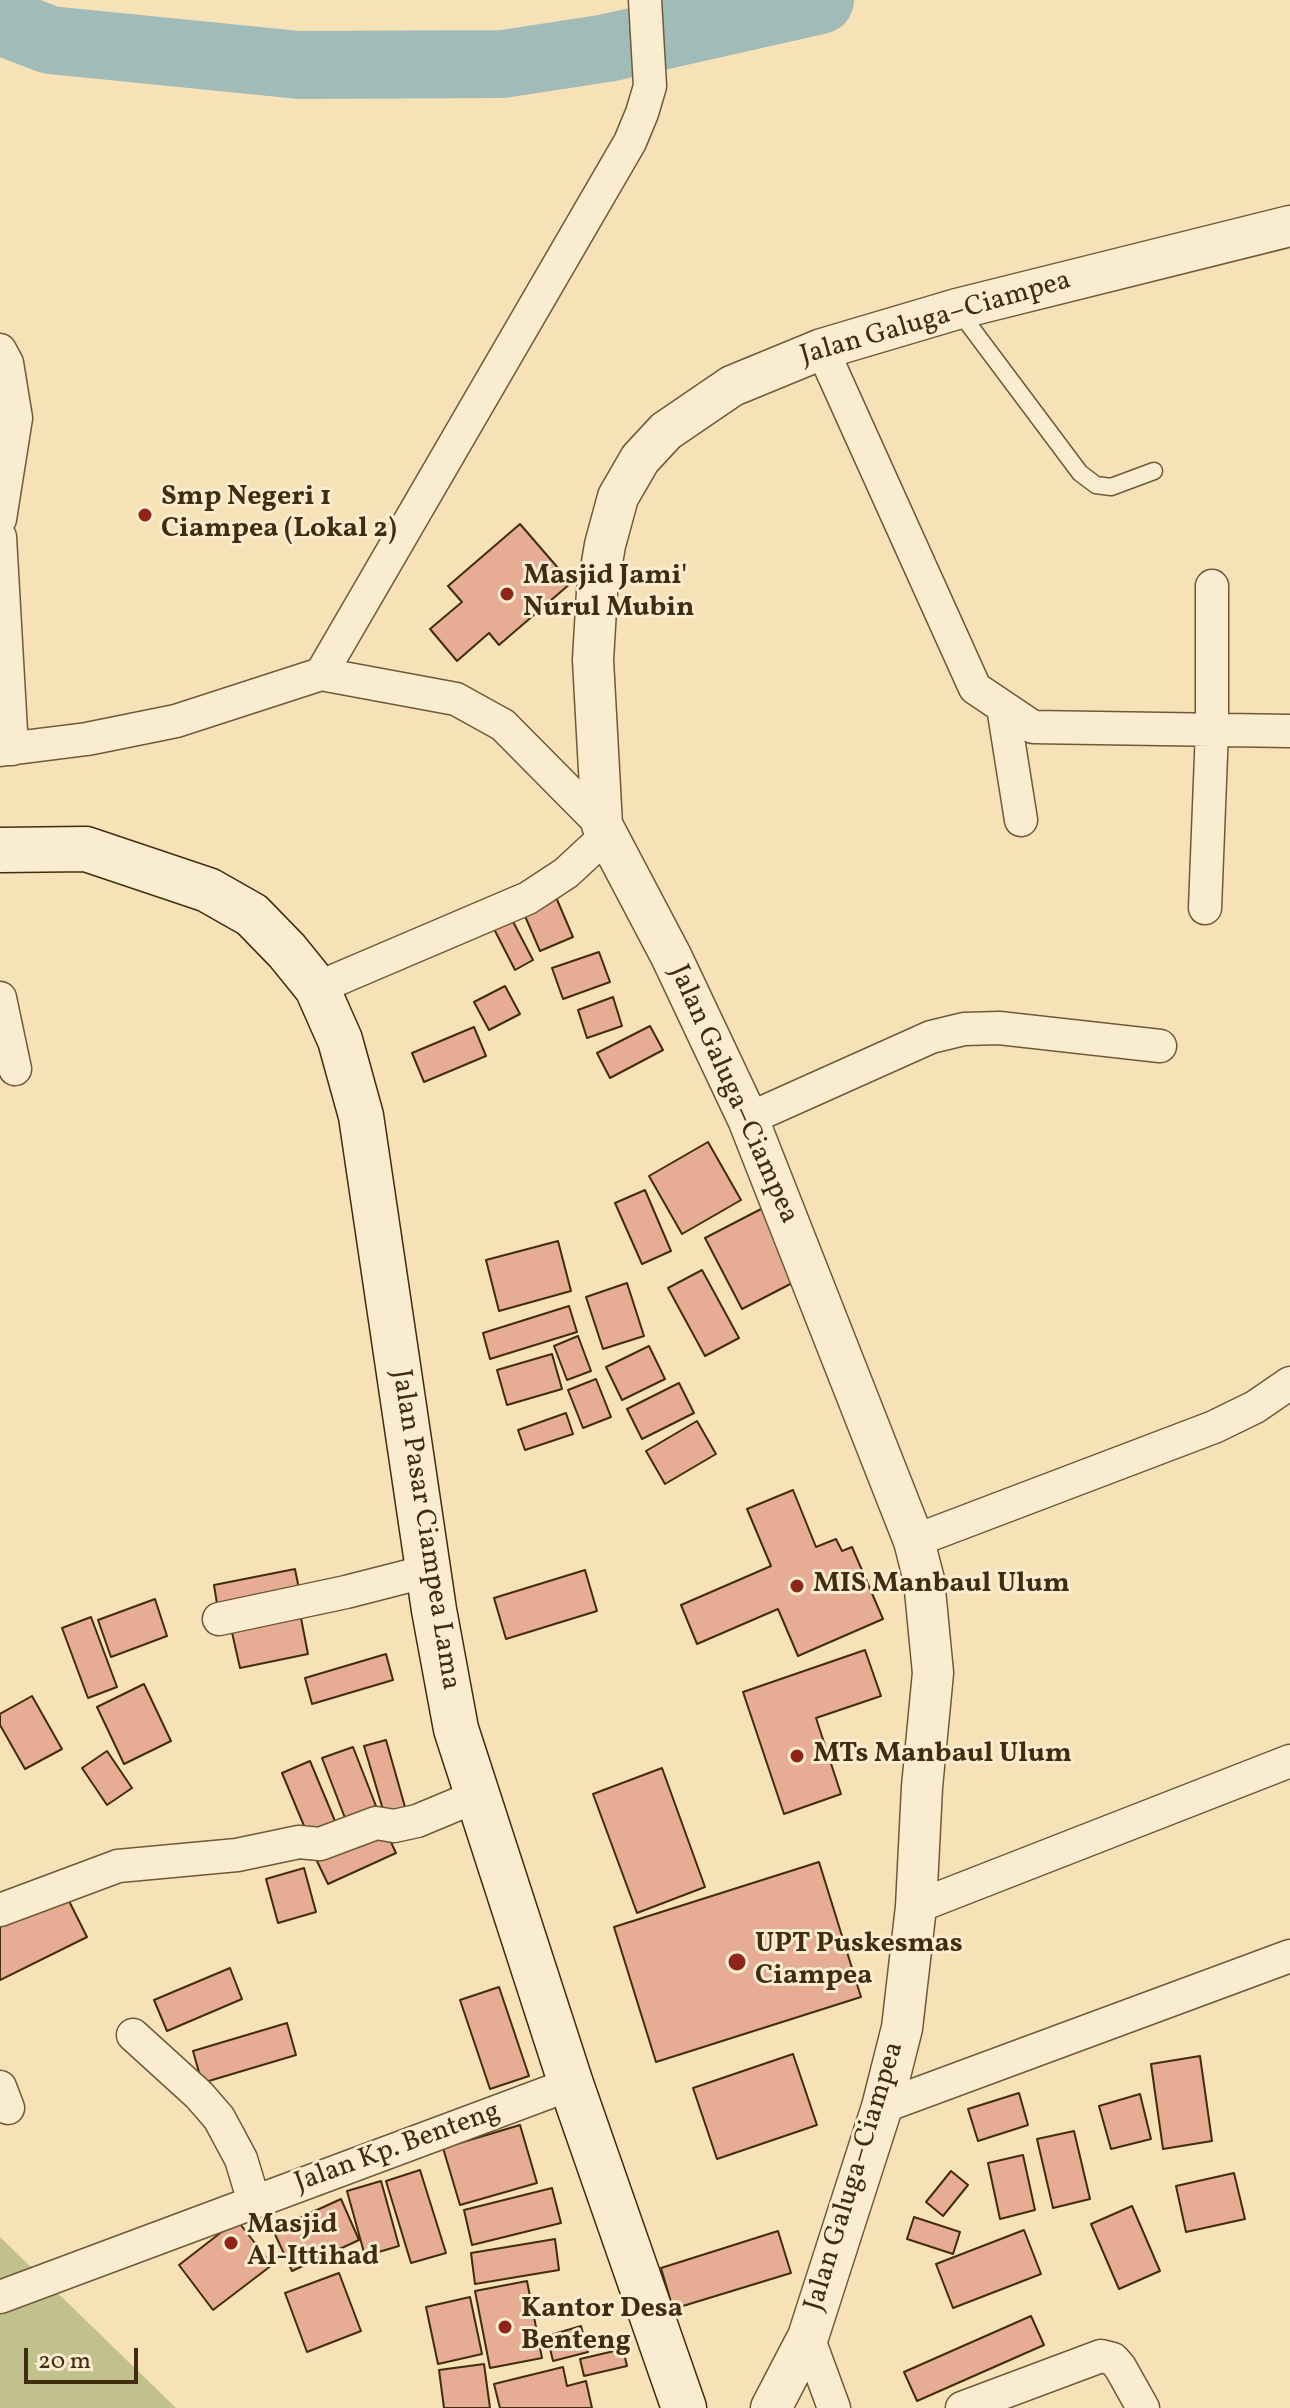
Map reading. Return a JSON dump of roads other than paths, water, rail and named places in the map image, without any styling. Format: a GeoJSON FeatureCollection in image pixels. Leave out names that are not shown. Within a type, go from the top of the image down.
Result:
{"type":"FeatureCollection","features":[{"type":"Feature","properties":{"kind":"main road","name":"Jalan Pasar Ciampea Lama"},"geometry":{"type":"LineString","coordinates":[[0,850],[86,849],[208,890],[252,915],[287,951],[317,988],[340,1040],[361,1116],[428,1571],[456,1729],[571,2084],[684,2408]]}},
{"type":"Feature","properties":{"kind":"street"},"geometry":{"type":"LineString","coordinates":[[321,674],[630,142],[650,86],[645,0]]}},
{"type":"Feature","properties":{"kind":"street","name":"Jalan Galuga–Ciampea"},"geometry":{"type":"LineString","coordinates":[[771,2408],[808,2337],[882,2107],[902,2028],[916,1907],[922,1787],[933,1673],[924,1580],[914,1541],[748,1119],[671,956],[604,830],[593,660],[597,592],[605,545],[618,497],[640,459],[666,431],[732,386],[822,349],[957,309],[1290,226]]}},
{"type":"Feature","properties":{"kind":"street"},"geometry":{"type":"LineString","coordinates":[[822,349],[975,688],[1033,727],[1290,731]]}},
{"type":"Feature","properties":{"kind":"street"},"geometry":{"type":"LineString","coordinates":[[0,350],[7,363],[16,418],[0,519]]}},
{"type":"Feature","properties":{"kind":"street"},"geometry":{"type":"LineString","coordinates":[[0,537],[6,749],[87,739],[176,721],[321,674],[456,699],[503,725],[604,830],[566,873],[528,898],[317,988]]}},
{"type":"Feature","properties":{"kind":"street"},"geometry":{"type":"LineString","coordinates":[[1205,908],[1212,730],[1212,586]]}},
{"type":"Feature","properties":{"kind":"street"},"geometry":{"type":"LineString","coordinates":[[1003,707],[1021,820]]}},
{"type":"Feature","properties":{"kind":"street"},"geometry":{"type":"LineString","coordinates":[[0,998],[15,1069]]}},
{"type":"Feature","properties":{"kind":"street"},"geometry":{"type":"LineString","coordinates":[[748,1119],[931,1037],[964,1029],[999,1028],[1160,1046]]}},
{"type":"Feature","properties":{"kind":"street"},"geometry":{"type":"LineString","coordinates":[[914,1541],[1214,1427],[1255,1407],[1290,1383]]}},
{"type":"Feature","properties":{"kind":"street"},"geometry":{"type":"LineString","coordinates":[[219,1619],[428,1571]]}},
{"type":"Feature","properties":{"kind":"street"},"geometry":{"type":"LineString","coordinates":[[916,1907],[1290,1761]]}},
{"type":"Feature","properties":{"kind":"street"},"geometry":{"type":"LineString","coordinates":[[0,1910],[118,1866],[237,1855],[299,1842],[320,1844],[376,1823],[394,1826],[417,1821],[477,1796]]}},
{"type":"Feature","properties":{"kind":"street"},"geometry":{"type":"LineString","coordinates":[[882,2107],[1290,1956]]}},
{"type":"Feature","properties":{"kind":"street"},"geometry":{"type":"LineString","coordinates":[[133,2035],[199,2095],[219,2118],[241,2159],[254,2202]]}},
{"type":"Feature","properties":{"kind":"street","name":"Jalan Kp. Benteng"},"geometry":{"type":"LineString","coordinates":[[0,2297],[571,2084]]}},
{"type":"Feature","properties":{"kind":"street"},"geometry":{"type":"LineString","coordinates":[[808,2337],[834,2408]]}},
{"type":"Feature","properties":{"kind":"street"},"geometry":{"type":"LineString","coordinates":[[962,2408],[1101,2356],[1113,2359],[1120,2367],[1143,2408]]}},
{"type":"Feature","properties":{"kind":"lane"},"geometry":{"type":"LineString","coordinates":[[957,309],[1080,473],[1096,485],[1111,487],[1154,471]]}},
{"type":"Feature","properties":{"kind":"waterway"},"geometry":{"type":"LineString","coordinates":[[0,21],[50,40],[299,65],[503,64],[607,48],[820,0]]}},
{"type":"Feature","properties":{"kind":"place","name":"Smp Negeri 1 Ciampea (Lokal 2)"},"geometry":{"type":"Point","coordinates":[145,515]}},
{"type":"Feature","properties":{"kind":"place","name":"Masjid Jami' Nurul Mubin"},"geometry":{"type":"Point","coordinates":[507,594]}},
{"type":"Feature","properties":{"kind":"place","name":"MIS Manbaul Ulum"},"geometry":{"type":"Point","coordinates":[797,1586]}},
{"type":"Feature","properties":{"kind":"place","name":"MTs Manbaul Ulum"},"geometry":{"type":"Point","coordinates":[797,1756]}},
{"type":"Feature","properties":{"kind":"place","name":"UPT Puskesmas Ciampea"},"geometry":{"type":"Point","coordinates":[737,1962]}},
{"type":"Feature","properties":{"kind":"place","name":"Masjid Al-Ittihad"},"geometry":{"type":"Point","coordinates":[231,2243]}},
{"type":"Feature","properties":{"kind":"place","name":"Kantor Desa Benteng"},"geometry":{"type":"Point","coordinates":[505,2327]}}]}
